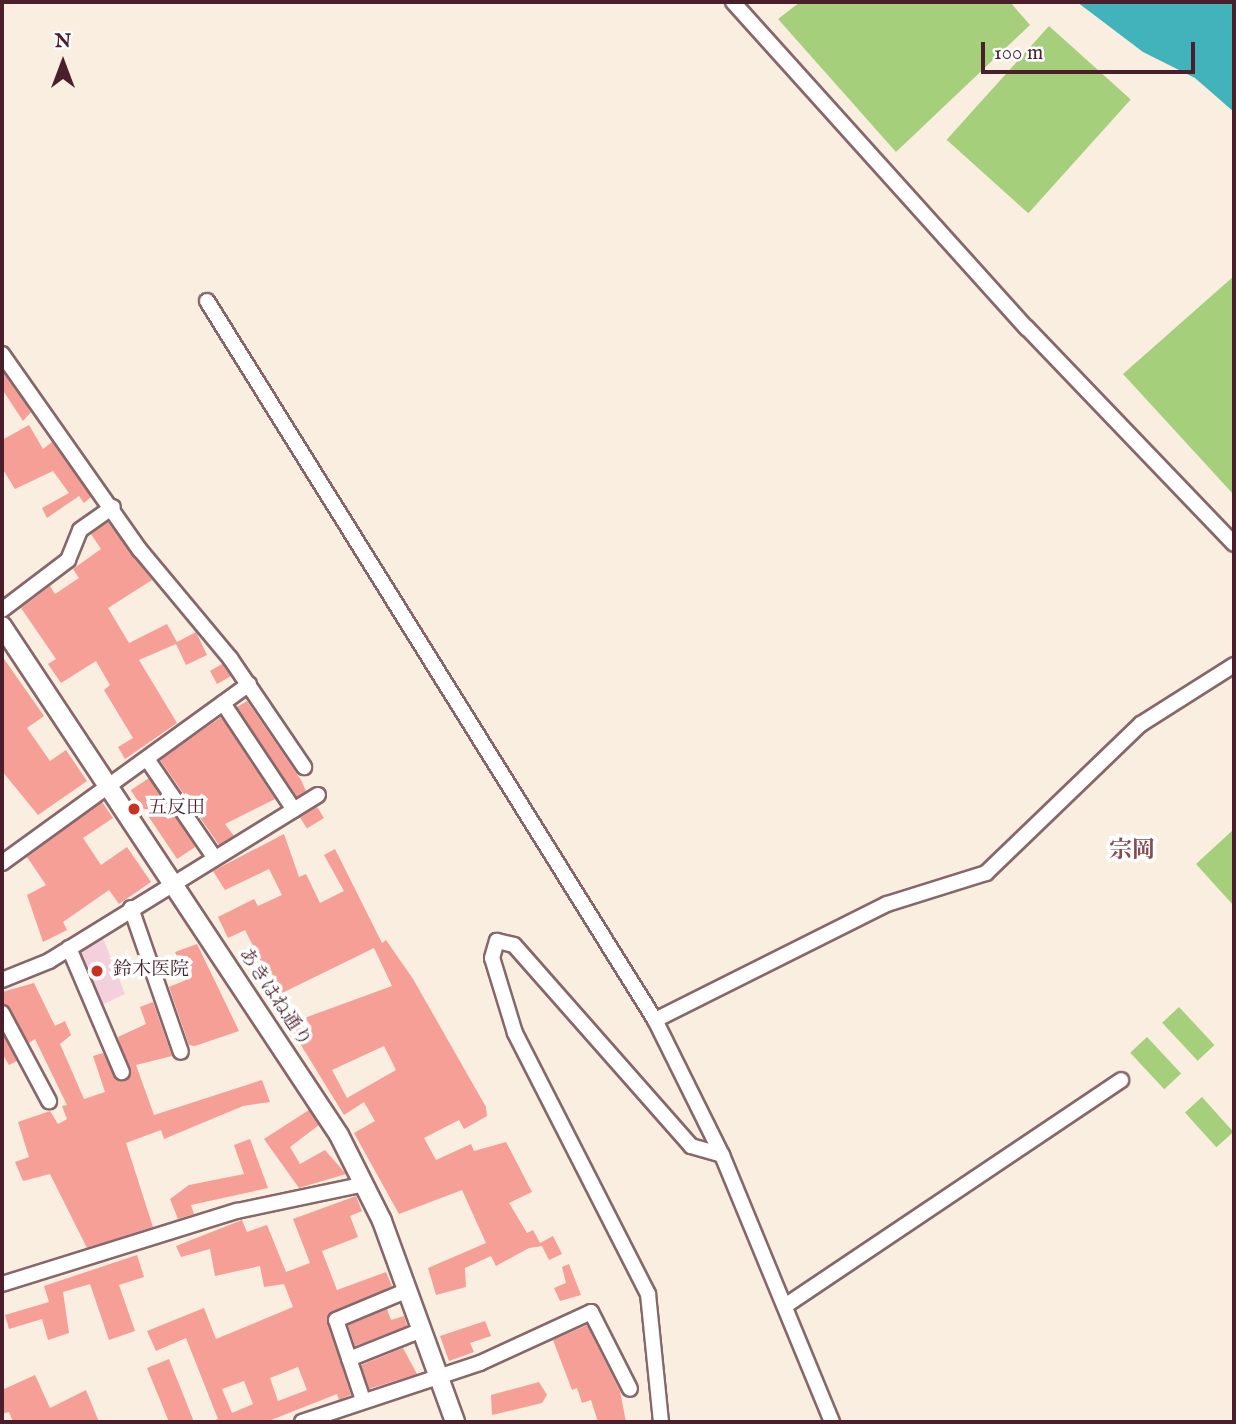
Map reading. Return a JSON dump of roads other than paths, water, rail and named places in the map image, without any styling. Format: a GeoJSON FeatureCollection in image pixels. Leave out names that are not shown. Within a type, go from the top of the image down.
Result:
{"type":"FeatureCollection","features":[{"type":"Feature","properties":{"kind":"street"},"geometry":{"type":"LineString","coordinates":[[733,2],[1027,328],[1234,544]]}},
{"type":"Feature","properties":{"kind":"street"},"geometry":{"type":"LineString","coordinates":[[207,301],[655,1020],[722,1155],[832,1422]]}},
{"type":"Feature","properties":{"kind":"street"},"geometry":{"type":"LineString","coordinates":[[2,354],[113,507],[248,684],[304,767]]}},
{"type":"Feature","properties":{"kind":"street"},"geometry":{"type":"LineString","coordinates":[[2,610],[68,559],[80,530],[113,507]]}},
{"type":"Feature","properties":{"kind":"street","name":"あきはね通り"},"geometry":{"type":"LineString","coordinates":[[2,626],[172,882],[365,1184],[408,1290],[455,1422]]}},
{"type":"Feature","properties":{"kind":"street"},"geometry":{"type":"LineString","coordinates":[[655,1020],[887,904],[986,873],[1141,724],[1234,665]]}},
{"type":"Feature","properties":{"kind":"street"},"geometry":{"type":"LineString","coordinates":[[2,863],[248,684]]}},
{"type":"Feature","properties":{"kind":"street"},"geometry":{"type":"LineString","coordinates":[[223,703],[294,810]]}},
{"type":"Feature","properties":{"kind":"street"},"geometry":{"type":"LineString","coordinates":[[147,759],[214,857]]}},
{"type":"Feature","properties":{"kind":"street"},"geometry":{"type":"LineString","coordinates":[[2,980],[69,948],[318,794]]}},
{"type":"Feature","properties":{"kind":"street"},"geometry":{"type":"LineString","coordinates":[[131,908],[181,1052]]}},
{"type":"Feature","properties":{"kind":"street"},"geometry":{"type":"LineString","coordinates":[[661,1422],[648,1294],[515,1033],[492,958],[496,941],[514,945],[691,1146],[722,1155]]}},
{"type":"Feature","properties":{"kind":"street"},"geometry":{"type":"LineString","coordinates":[[69,948],[122,1072]]}},
{"type":"Feature","properties":{"kind":"street"},"geometry":{"type":"LineString","coordinates":[[2,1013],[50,1101]]}},
{"type":"Feature","properties":{"kind":"street"},"geometry":{"type":"LineString","coordinates":[[785,1306],[1121,1080]]}},
{"type":"Feature","properties":{"kind":"street"},"geometry":{"type":"LineString","coordinates":[[2,1284],[237,1211],[365,1184]]}},
{"type":"Feature","properties":{"kind":"street"},"geometry":{"type":"LineString","coordinates":[[363,1400],[336,1320],[408,1290]]}},
{"type":"Feature","properties":{"kind":"street"},"geometry":{"type":"LineString","coordinates":[[302,1422],[437,1372],[480,1363],[591,1312],[630,1390]]}},
{"type":"Feature","properties":{"kind":"street"},"geometry":{"type":"LineString","coordinates":[[349,1359],[422,1330]]}},
{"type":"Feature","properties":{"kind":"water"},"geometry":{"type":"Polygon","coordinates":[[[1077,2],[1234,2],[1234,112],[1195,78],[1143,52],[1077,2]]]}},
{"type":"Feature","properties":{"kind":"place","name":"五反田"},"geometry":{"type":"Point","coordinates":[134,809]}},
{"type":"Feature","properties":{"kind":"place","name":"鈴木医院"},"geometry":{"type":"Point","coordinates":[97,971]}},
{"type":"Feature","properties":{"kind":"district","name":"宗岡"},"geometry":{"type":"Point","coordinates":[1132,851]}}]}
